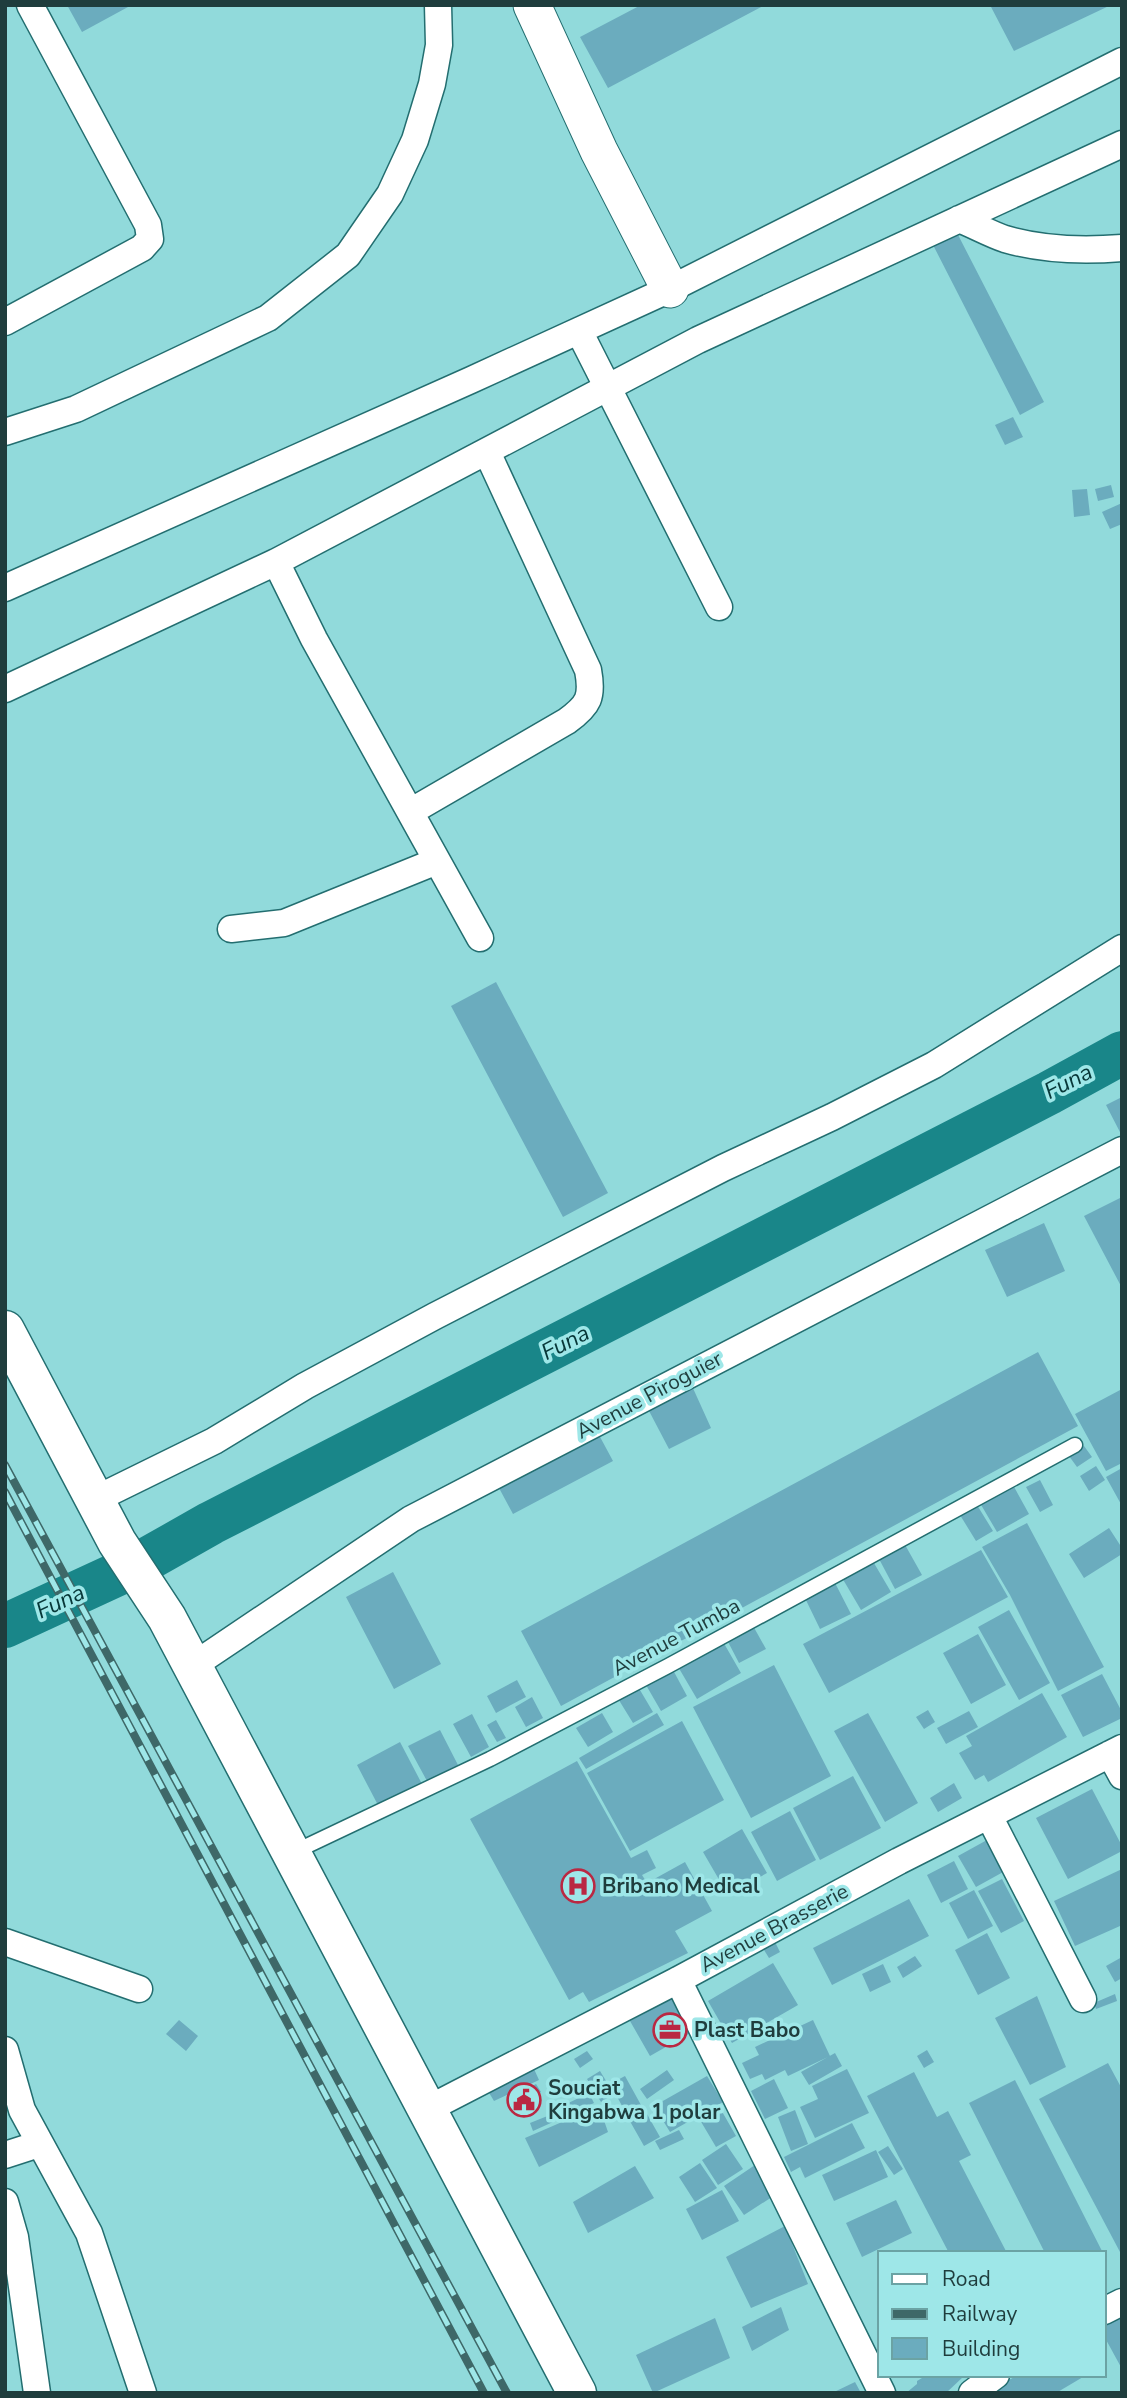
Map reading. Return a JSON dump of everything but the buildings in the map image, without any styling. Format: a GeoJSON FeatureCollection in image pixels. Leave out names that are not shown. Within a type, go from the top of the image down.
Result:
{"type":"FeatureCollection","features":[{"type":"Feature","properties":{"kind":"main road"},"geometry":{"type":"LineString","coordinates":[[5,1330],[117,1542],[167,1618],[577,2393]]}},
{"type":"Feature","properties":{"kind":"street"},"geometry":{"type":"LineString","coordinates":[[5,322],[142,248],[150,239],[148,225],[30,5]]}},
{"type":"Feature","properties":{"kind":"street"},"geometry":{"type":"LineString","coordinates":[[5,432],[76,409],[268,318],[348,255],[390,194],[415,140],[432,84],[439,45],[438,5]]}},
{"type":"Feature","properties":{"kind":"street"},"geometry":{"type":"LineString","coordinates":[[532,5],[599,151],[670,289]]}},
{"type":"Feature","properties":{"kind":"street"},"geometry":{"type":"LineString","coordinates":[[5,588],[670,289],[1122,61]]}},
{"type":"Feature","properties":{"kind":"street"},"geometry":{"type":"LineString","coordinates":[[5,689],[276,562],[698,340],[1122,144]]}},
{"type":"Feature","properties":{"kind":"street"},"geometry":{"type":"LineString","coordinates":[[959,219],[1004,239],[1035,245],[1094,250],[1122,248]]}},
{"type":"Feature","properties":{"kind":"street"},"geometry":{"type":"LineString","coordinates":[[579,331],[719,607]]}},
{"type":"Feature","properties":{"kind":"street"},"geometry":{"type":"LineString","coordinates":[[410,812],[567,722],[581,711],[588,701],[591,686],[588,670],[487,452]]}},
{"type":"Feature","properties":{"kind":"street"},"geometry":{"type":"LineString","coordinates":[[276,562],[314,639],[480,938]]}},
{"type":"Feature","properties":{"kind":"street"},"geometry":{"type":"LineString","coordinates":[[231,929],[284,923],[437,861]]}},
{"type":"Feature","properties":{"kind":"street"},"geometry":{"type":"LineString","coordinates":[[96,1499],[214,1441],[435,1315],[723,1168],[934,1065],[1122,947]]}},
{"type":"Feature","properties":{"kind":"street","name":"Avenue Piroguier"},"geometry":{"type":"LineString","coordinates":[[191,1667],[411,1519],[1122,1150]]}},
{"type":"Feature","properties":{"kind":"street","name":"Avenue Brasserie"},"geometry":{"type":"LineString","coordinates":[[426,2110],[678,1980],[899,1861],[989,1816],[1118,1759]]}},
{"type":"Feature","properties":{"kind":"street"},"geometry":{"type":"LineString","coordinates":[[989,1816],[1083,1999]]}},
{"type":"Feature","properties":{"kind":"street"},"geometry":{"type":"LineString","coordinates":[[5,1942],[139,1989]]}},
{"type":"Feature","properties":{"kind":"street"},"geometry":{"type":"LineString","coordinates":[[678,1980],[882,2393]]}},
{"type":"Feature","properties":{"kind":"street"},"geometry":{"type":"LineString","coordinates":[[5,2050],[22,2110],[89,2232],[143,2393]]}},
{"type":"Feature","properties":{"kind":"street"},"geometry":{"type":"LineString","coordinates":[[5,2155],[39,2144]]}},
{"type":"Feature","properties":{"kind":"street"},"geometry":{"type":"LineString","coordinates":[[5,2202],[15,2237],[37,2393]]}},
{"type":"Feature","properties":{"kind":"street"},"geometry":{"type":"LineString","coordinates":[[1106,2310],[1122,2302]]}},
{"type":"Feature","properties":{"kind":"street"},"geometry":{"type":"LineString","coordinates":[[972,2393],[993,2377]]}},
{"type":"Feature","properties":{"kind":"lane","name":"Avenue Tumba"},"geometry":{"type":"LineString","coordinates":[[291,1854],[490,1759],[1074,1445]]}},
{"type":"Feature","properties":{"kind":"waterway","name":"Funa"},"geometry":{"type":"LineString","coordinates":[[5,1626],[135,1566],[211,1523],[1122,1053]]}},
{"type":"Feature","properties":{"kind":"railway"},"geometry":{"type":"LineString","coordinates":[[5,1465],[507,2393]]}},
{"type":"Feature","properties":{"kind":"railway"},"geometry":{"type":"LineString","coordinates":[[5,1492],[484,2393]]}},
{"type":"Feature","properties":{"kind":"place","name":"Bribano Medical"},"geometry":{"type":"Point","coordinates":[578,1886]}},
{"type":"Feature","properties":{"kind":"place","name":"Plast Babo"},"geometry":{"type":"Point","coordinates":[670,2030]}},
{"type":"Feature","properties":{"kind":"place","name":"Souciat Kingabwa 1 polar"},"geometry":{"type":"Point","coordinates":[524,2100]}}]}
